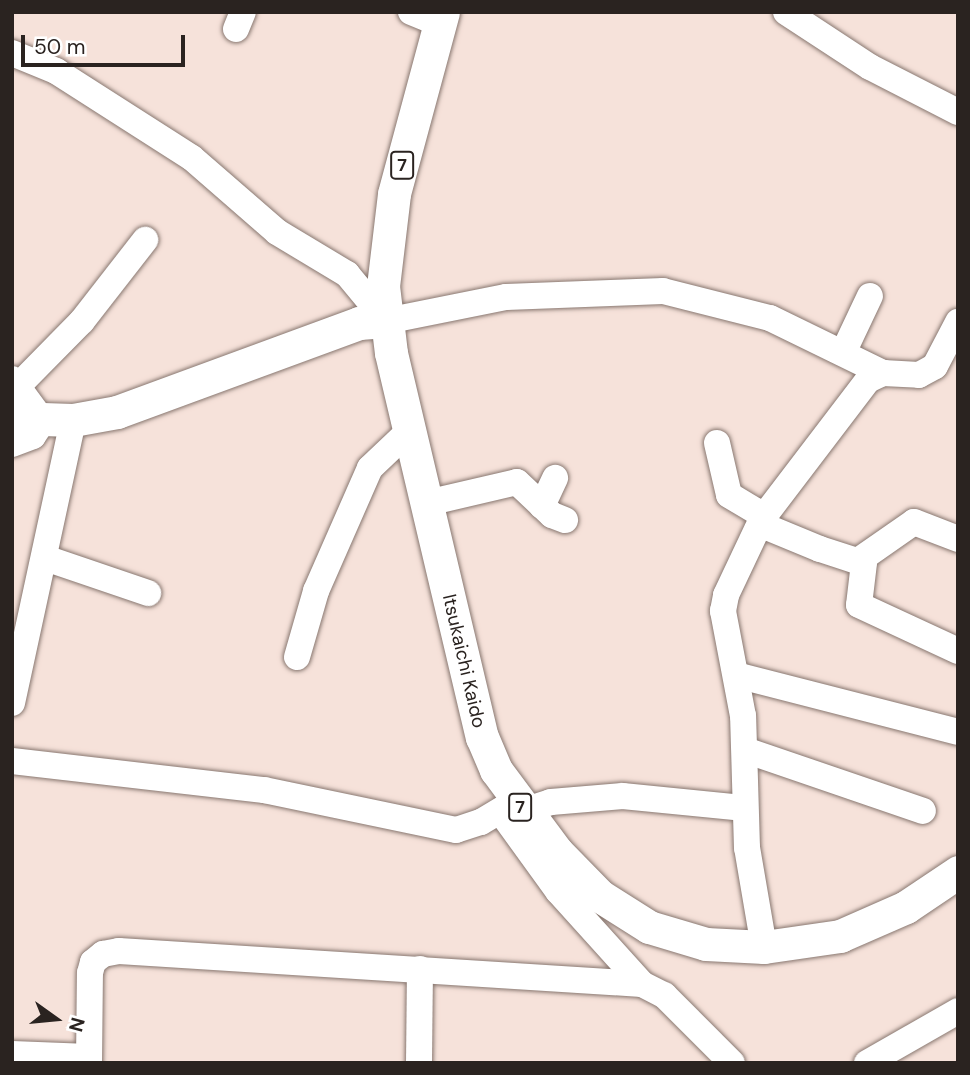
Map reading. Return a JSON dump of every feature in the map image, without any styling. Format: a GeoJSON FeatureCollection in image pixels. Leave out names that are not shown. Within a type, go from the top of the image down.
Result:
{"type":"FeatureCollection","features":[{"type":"Feature","properties":{"kind":"main road","name":"Itsukaichi Kaido"},"geometry":{"type":"LineString","coordinates":[[432,16],[389,220],[383,286],[386,321],[482,737],[513,808],[580,878],[627,915],[698,943],[764,947],[821,940],[856,930],[906,907],[958,872]]}},
{"type":"Feature","properties":{"kind":"main road"},"geometry":{"type":"LineString","coordinates":[[43,420],[161,398],[359,323],[386,321]]}},
{"type":"Feature","properties":{"kind":"street"},"geometry":{"type":"LineString","coordinates":[[786,12],[870,67],[958,111]]}},
{"type":"Feature","properties":{"kind":"street"},"geometry":{"type":"LineString","coordinates":[[12,53],[56,71],[192,158],[277,232],[346,274],[386,321],[506,297],[663,291],[747,310],[883,373],[919,375],[935,366],[958,322]]}},
{"type":"Feature","properties":{"kind":"street"},"geometry":{"type":"LineString","coordinates":[[12,703],[45,558],[43,420],[16,382],[82,321],[145,240]]}},
{"type":"Feature","properties":{"kind":"street"},"geometry":{"type":"LineString","coordinates":[[843,353],[870,296]]}},
{"type":"Feature","properties":{"kind":"street"},"geometry":{"type":"LineString","coordinates":[[764,947],[744,808],[746,750],[736,675],[723,611],[733,573],[762,519],[868,380],[883,373]]}},
{"type":"Feature","properties":{"kind":"street"},"geometry":{"type":"LineString","coordinates":[[12,444],[33,436],[43,420]]}},
{"type":"Feature","properties":{"kind":"street"},"geometry":{"type":"LineString","coordinates":[[297,657],[316,591],[370,468],[410,430]]}},
{"type":"Feature","properties":{"kind":"street"},"geometry":{"type":"LineString","coordinates":[[717,443],[729,495],[762,519],[769,528],[864,563],[859,605],[958,651]]}},
{"type":"Feature","properties":{"kind":"street"},"geometry":{"type":"LineString","coordinates":[[542,506],[555,478]]}},
{"type":"Feature","properties":{"kind":"street"},"geometry":{"type":"LineString","coordinates":[[427,503],[517,482],[542,506],[565,520]]}},
{"type":"Feature","properties":{"kind":"street"},"geometry":{"type":"LineString","coordinates":[[858,561],[914,522],[958,539]]}},
{"type":"Feature","properties":{"kind":"street"},"geometry":{"type":"LineString","coordinates":[[45,558],[148,593]]}},
{"type":"Feature","properties":{"kind":"street"},"geometry":{"type":"LineString","coordinates":[[736,675],[958,732]]}},
{"type":"Feature","properties":{"kind":"street"},"geometry":{"type":"LineString","coordinates":[[746,750],[923,811]]}},
{"type":"Feature","properties":{"kind":"street"},"geometry":{"type":"LineString","coordinates":[[12,761],[264,790],[456,830],[513,808],[623,796],[744,808]]}},
{"type":"Feature","properties":{"kind":"street"},"geometry":{"type":"LineString","coordinates":[[513,808],[558,891],[642,984],[664,995],[732,1063]]}},
{"type":"Feature","properties":{"kind":"street"},"geometry":{"type":"LineString","coordinates":[[12,1054],[89,1060],[90,973],[93,962],[103,954],[118,951],[642,984]]}},
{"type":"Feature","properties":{"kind":"street"},"geometry":{"type":"LineString","coordinates":[[419,1063],[420,969]]}},
{"type":"Feature","properties":{"kind":"street"},"geometry":{"type":"LineString","coordinates":[[867,1063],[958,1011]]}}]}
